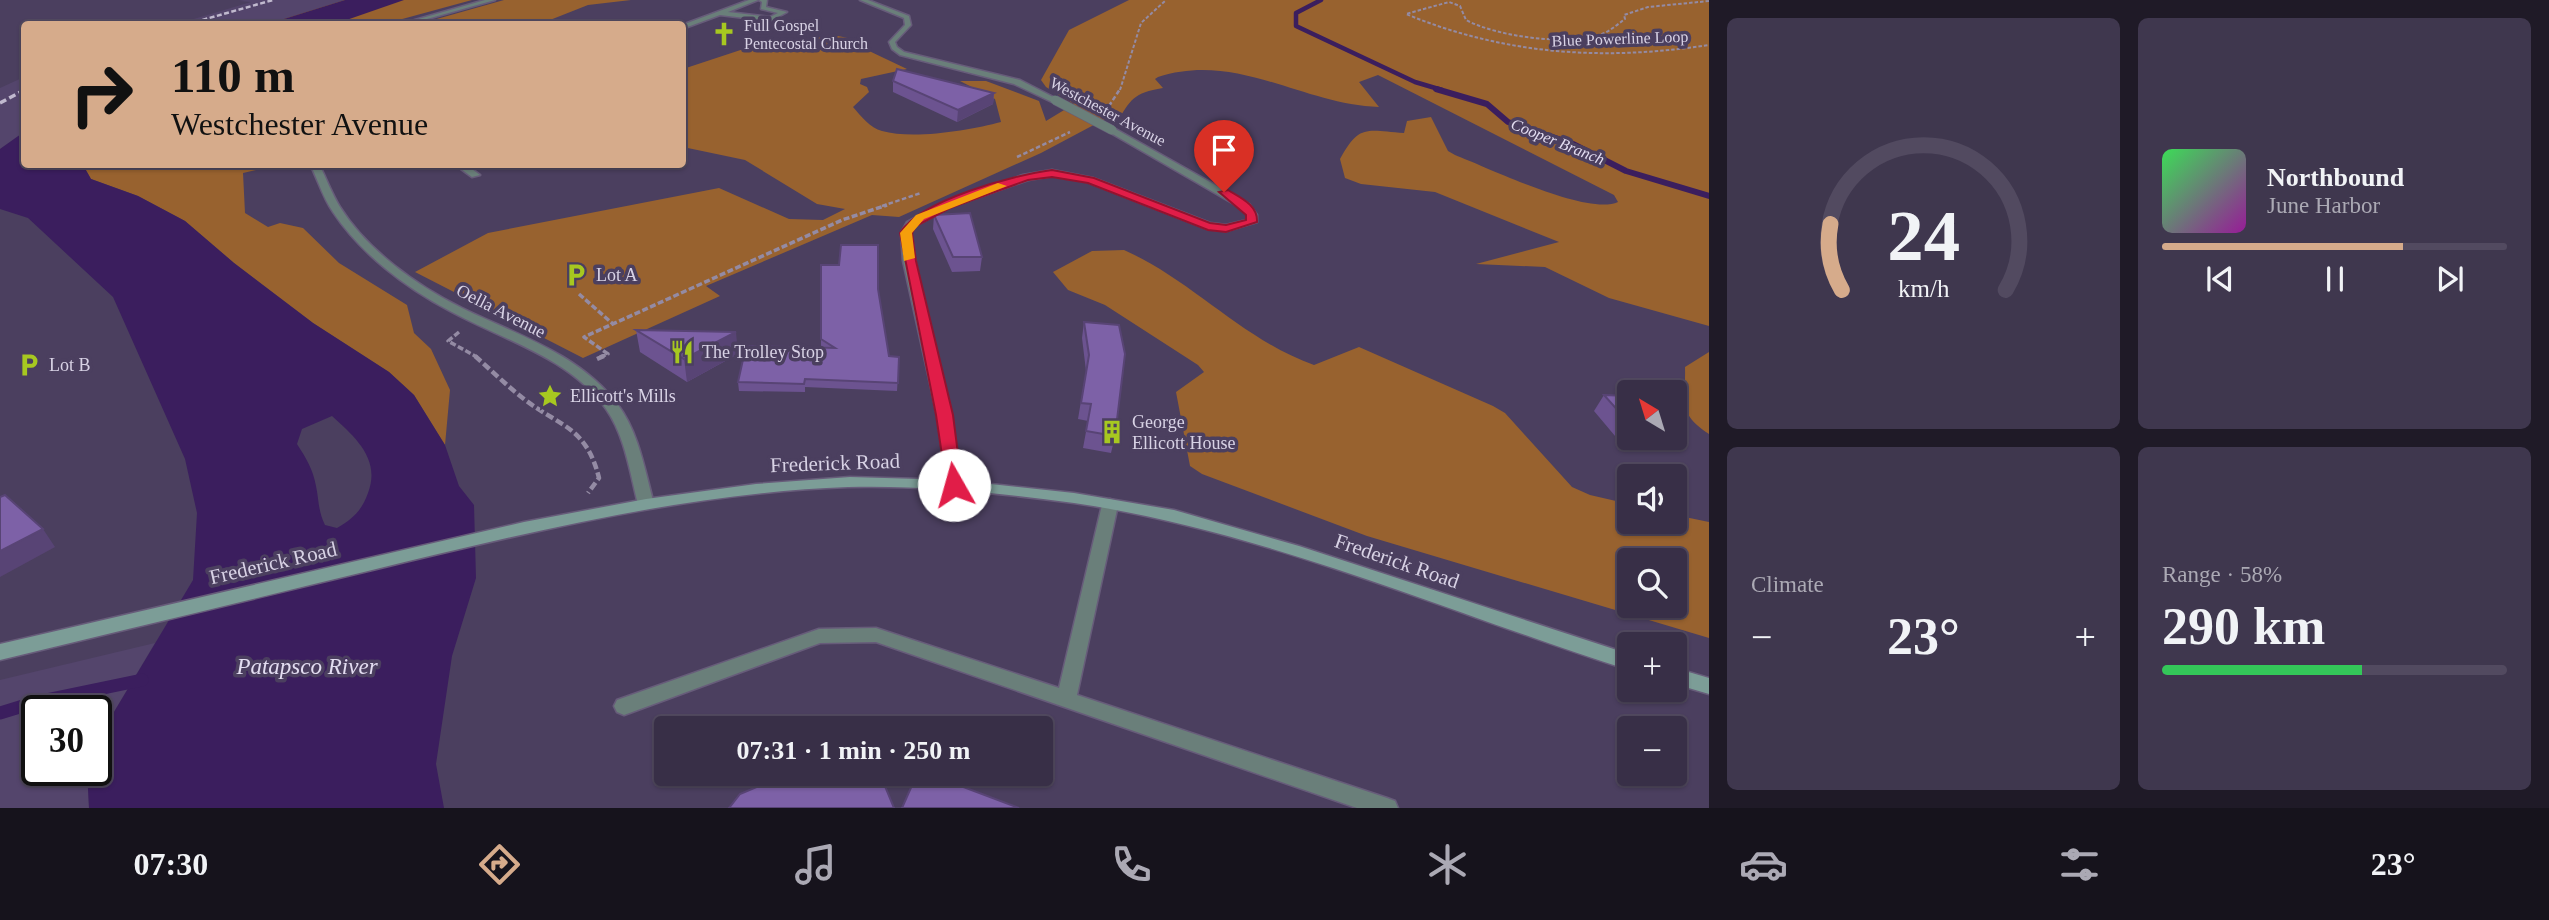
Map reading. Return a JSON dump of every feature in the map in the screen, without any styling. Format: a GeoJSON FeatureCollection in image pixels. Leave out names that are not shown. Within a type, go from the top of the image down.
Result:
{"type":"FeatureCollection","features":[{"type":"Feature","properties":{"kind":"main road","name":"Frederick Road"},"geometry":{"type":"LineString","coordinates":[[0,652],[524,528],[646,504],[756,489],[850,482],[954,485],[1174,516],[1293,550],[1617,658]]}},
{"type":"Feature","properties":{"kind":"main road"},"geometry":{"type":"LineString","coordinates":[[1687,680],[1709,686]]}},
{"type":"Feature","properties":{"kind":"street"},"geometry":{"type":"LineString","coordinates":[[415,21],[492,0]]}},
{"type":"Feature","properties":{"kind":"street"},"geometry":{"type":"LineString","coordinates":[[686,25],[755,0]]}},
{"type":"Feature","properties":{"kind":"street"},"geometry":{"type":"LineString","coordinates":[[719,13],[772,19],[784,12],[763,8],[765,1],[762,0]]}},
{"type":"Feature","properties":{"kind":"street","name":"Westchester Avenue"},"geometry":{"type":"LineString","coordinates":[[863,0],[907,17],[908,25],[892,42],[902,54],[1017,82],[1112,130],[1245,206],[1252,215],[1252,222],[1226,228],[1208,226],[1090,180],[1052,173],[1026,177],[946,205],[911,224],[906,233],[909,261],[944,415],[954,485]]}},
{"type":"Feature","properties":{"kind":"street","name":"Oella Avenue"},"geometry":{"type":"LineString","coordinates":[[316,168],[339,213],[387,264],[434,297],[556,359],[599,390],[614,409],[624,433],[646,504]]}},
{"type":"Feature","properties":{"kind":"street"},"geometry":{"type":"LineString","coordinates":[[464,168],[475,175]]}},
{"type":"Feature","properties":{"kind":"street"},"geometry":{"type":"LineString","coordinates":[[1066,701],[1110,505]]}},
{"type":"Feature","properties":{"kind":"street"},"geometry":{"type":"LineString","coordinates":[[624,706],[819,636],[876,635],[1387,808]]}},
{"type":"Feature","properties":{"kind":"path"},"geometry":{"type":"LineString","coordinates":[[1134,34],[1159,4],[1166,0]]}},
{"type":"Feature","properties":{"kind":"path","name":"Blue Powerline Loop"},"geometry":{"type":"LineString","coordinates":[[1709,1],[1648,7],[1624,15],[1625,19],[1601,34],[1557,38],[1511,35],[1485,28],[1468,21],[1460,6],[1449,2],[1406,15],[1472,37],[1552,54],[1666,52],[1709,46]]}},
{"type":"Feature","properties":{"kind":"path"},"geometry":{"type":"LineString","coordinates":[[1013,158],[1024,154]]}},
{"type":"Feature","properties":{"kind":"path"},"geometry":{"type":"LineString","coordinates":[[592,362],[608,354],[584,337],[842,220],[932,188]]}},
{"type":"Feature","properties":{"kind":"path"},"geometry":{"type":"LineString","coordinates":[[579,294],[613,324]]}},
{"type":"Feature","properties":{"kind":"path"},"geometry":{"type":"LineString","coordinates":[[481,321],[447,341],[473,354],[526,401],[569,428],[593,454],[598,478],[588,493],[575,496]]}},
{"type":"Feature","properties":{"kind":"shaded area"},"geometry":{"type":"Polygon","coordinates":[[[345,0],[278,21],[187,21],[251,2],[239,1],[345,0]]]}},
{"type":"Feature","properties":{"kind":"shaded area"},"geometry":{"type":"Polygon","coordinates":[[[345,0],[472,0],[395,21],[278,21],[345,0]]]}},
{"type":"Feature","properties":{"kind":"shaded area"},"geometry":{"type":"Polygon","coordinates":[[[504,0],[631,0],[588,5],[550,21],[430,21],[504,0]]]}},
{"type":"Feature","properties":{"kind":"shaded area"},"geometry":{"type":"Polygon","coordinates":[[[1129,0],[1709,0],[1709,326],[1609,298],[1545,267],[1476,264],[1559,242],[1435,192],[1361,184],[1345,178],[1340,159],[1359,135],[1372,131],[1404,133],[1407,121],[1431,117],[1448,151],[1455,155],[1562,197],[1603,205],[1618,202],[1614,195],[1378,75],[1359,82],[1379,107],[1324,98],[1243,75],[1215,70],[1187,71],[1158,77],[1155,79],[1163,88],[1139,95],[1125,109],[1116,124],[1105,119],[1041,153],[899,217],[872,215],[706,286],[720,296],[583,358],[415,272],[488,233],[719,188],[789,219],[823,220],[845,209],[817,204],[745,160],[686,148],[686,68],[765,42],[838,36],[848,38],[847,46],[867,50],[907,69],[861,79],[860,84],[867,87],[869,92],[853,107],[866,121],[878,129],[895,134],[958,131],[1001,122],[995,99],[960,81],[986,81],[1039,101],[1046,121],[1074,104],[1046,87],[1041,80],[1069,30],[1129,0]]]}},
{"type":"Feature","properties":{"kind":"shaded area"},"geometry":{"type":"Polygon","coordinates":[[[21,78],[21,134],[0,149],[0,88],[21,78]]]}},
{"type":"Feature","properties":{"kind":"shaded area"},"geometry":{"type":"Polygon","coordinates":[[[85,168],[255,168],[256,170],[243,173],[245,213],[268,227],[280,223],[303,228],[339,263],[407,305],[414,333],[431,349],[450,390],[445,445],[414,395],[389,372],[313,323],[234,263],[185,221],[138,196],[91,179],[85,168]]]}},
{"type":"Feature","properties":{"kind":"shaded area"},"geometry":{"type":"Polygon","coordinates":[[[1124,250],[1172,277],[1264,341],[1314,365],[1359,347],[1493,406],[1505,413],[1572,487],[1590,495],[1617,501],[1617,534],[1687,534],[1687,517],[1709,522],[1709,638],[1642,618],[1687,618],[1687,548],[1617,548],[1617,611],[1367,536],[1202,474],[1190,466],[1176,392],[1204,372],[1198,365],[1105,305],[1068,290],[1053,272],[1092,251],[1124,250]]]}},
{"type":"Feature","properties":{"kind":"shaded area"},"geometry":{"type":"Polygon","coordinates":[[[1709,352],[1709,434],[1692,420],[1687,411],[1685,367],[1709,352]]]}},
{"type":"Feature","properties":{"kind":"shaded area"},"geometry":{"type":"Polygon","coordinates":[[[155,643],[112,715],[112,695],[21,695],[21,786],[88,786],[89,808],[0,808],[0,680],[155,643]]]}},
{"type":"Feature","properties":{"kind":"water"},"geometry":{"type":"Polygon","coordinates":[[[345,0],[404,0],[344,21],[278,21],[345,0]]]}},
{"type":"Feature","properties":{"kind":"water","name":"Patapsco River"},"geometry":{"type":"Polygon","coordinates":[[[21,134],[21,168],[85,168],[91,179],[138,196],[185,221],[234,263],[313,323],[389,372],[414,395],[445,445],[459,486],[474,505],[476,578],[452,656],[436,764],[444,808],[89,808],[88,786],[112,786],[112,715],[193,580],[197,513],[185,459],[113,297],[28,218],[0,209],[0,149],[21,134]],[[332,416],[302,429],[297,444],[313,474],[325,525],[337,528],[360,509],[366,499],[371,470],[363,450],[332,416]]]}},
{"type":"Feature","properties":{"kind":"building"},"geometry":{"type":"Polygon","coordinates":[[[897,69],[994,93],[958,110],[893,81],[897,69]]]}},
{"type":"Feature","properties":{"kind":"building"},"geometry":{"type":"Polygon","coordinates":[[[970,213],[982,257],[953,257],[934,215],[970,213]]]}},
{"type":"Feature","properties":{"kind":"building"},"geometry":{"type":"Polygon","coordinates":[[[841,245],[878,245],[878,289],[889,356],[899,357],[898,383],[805,379],[804,384],[738,382],[746,346],[835,348],[821,339],[821,265],[839,265],[841,245]]]}},
{"type":"Feature","properties":{"kind":"building"},"geometry":{"type":"Polygon","coordinates":[[[1084,322],[1119,325],[1125,354],[1115,436],[1086,431],[1091,404],[1081,403],[1089,355],[1084,322]]]}},
{"type":"Feature","properties":{"kind":"building"},"geometry":{"type":"Polygon","coordinates":[[[636,330],[736,332],[684,359],[636,330]]]}},
{"type":"Feature","properties":{"kind":"building"},"geometry":{"type":"Polygon","coordinates":[[[1604,395],[1617,396],[1617,410],[1604,395]]]}},
{"type":"Feature","properties":{"kind":"building"},"geometry":{"type":"Polygon","coordinates":[[[5,495],[43,529],[0,551],[0,497],[5,495]]]}},
{"type":"Feature","properties":{"kind":"building"},"geometry":{"type":"Polygon","coordinates":[[[759,786],[885,786],[894,808],[729,808],[740,794],[759,786]]]}},
{"type":"Feature","properties":{"kind":"building"},"geometry":{"type":"Polygon","coordinates":[[[912,786],[961,786],[1019,808],[902,808],[912,786]]]}},
{"type":"Feature","properties":{"kind":"waterway","name":"Cooper Branch"},"geometry":{"type":"LineString","coordinates":[[1321,0],[1296,13],[1296,26],[1415,82],[1442,90]]}},
{"type":"Feature","properties":{"kind":"waterway","name":"Cooper Branch"},"geometry":{"type":"LineString","coordinates":[[1436,89],[1487,104],[1508,122],[1573,144],[1626,171],[1709,196]]}},
{"type":"Feature","properties":{"kind":"waterway"},"geometry":{"type":"LineString","coordinates":[[0,713],[36,702],[142,680]]}},
{"type":"Feature","properties":{"kind":"railway"},"geometry":{"type":"LineString","coordinates":[[199,21],[273,0]]}},
{"type":"Feature","properties":{"kind":"railway"},"geometry":{"type":"LineString","coordinates":[[0,103],[21,92]]}},
{"type":"Feature","properties":{"kind":"slow traffic"},"geometry":{"type":"LineString","coordinates":[[909,258],[906,233],[911,224],[946,205],[1001,186]]}},
{"type":"Feature","properties":{"kind":"place","name":"Full Gospel Pentecostal Church"},"geometry":{"type":"Point","coordinates":[724,34]}},
{"type":"Feature","properties":{"kind":"place","name":"Lot A"},"geometry":{"type":"Point","coordinates":[576,275]}},
{"type":"Feature","properties":{"kind":"place","name":"The Trolley Stop"},"geometry":{"type":"Point","coordinates":[682,352]}},
{"type":"Feature","properties":{"kind":"place","name":"Lot B"},"geometry":{"type":"Point","coordinates":[29,365]}},
{"type":"Feature","properties":{"kind":"place","name":"Ellicott's Mills"},"geometry":{"type":"Point","coordinates":[550,396]}},
{"type":"Feature","properties":{"kind":"place","name":"George Ellicott House"},"geometry":{"type":"Point","coordinates":[1112,432]}},
{"type":"Feature","properties":{"kind":"route"},"geometry":{"type":"LineString","coordinates":[[954,485],[944,415],[909,261],[906,233],[911,224],[946,205],[1026,177],[1052,173],[1090,180],[1208,226],[1240,227],[1252,222],[1252,215],[1245,206],[1224,192]]}}]}
